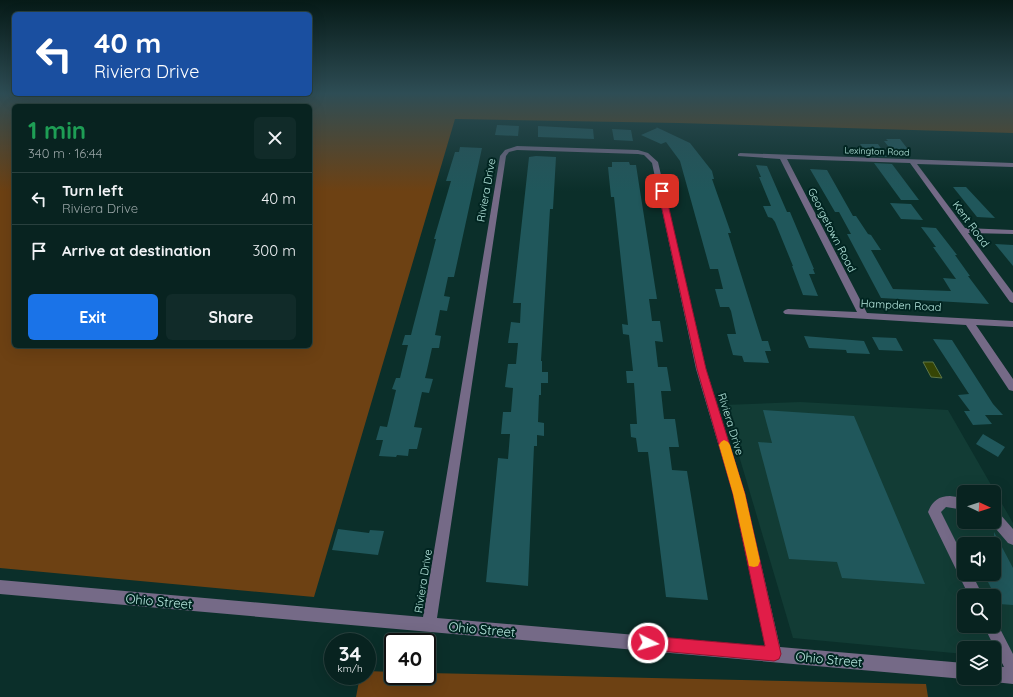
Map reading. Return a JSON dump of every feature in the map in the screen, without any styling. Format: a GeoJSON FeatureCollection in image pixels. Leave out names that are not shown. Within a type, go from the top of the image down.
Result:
{"type":"FeatureCollection","features":[{"type":"Feature","properties":{"kind":"street","name":"Riviera Drive"},"geometry":{"type":"LineString","coordinates":[[429,624],[503,156],[507,151],[517,148],[638,152],[646,154],[655,162],[702,369],[739,494],[774,654]]}},
{"type":"Feature","properties":{"kind":"street","name":"Lexington Road"},"geometry":{"type":"LineString","coordinates":[[740,155],[1013,165]]}},
{"type":"Feature","properties":{"kind":"street","name":"Georgetown Road"},"geometry":{"type":"LineString","coordinates":[[782,156],[863,315]]}},
{"type":"Feature","properties":{"kind":"street","name":"Kent Road"},"geometry":{"type":"LineString","coordinates":[[912,161],[1013,300]]}},
{"type":"Feature","properties":{"kind":"street"},"geometry":{"type":"LineString","coordinates":[[961,230],[1013,232]]}},
{"type":"Feature","properties":{"kind":"street","name":"Hampden Road"},"geometry":{"type":"LineString","coordinates":[[788,312],[1013,324]]}},
{"type":"Feature","properties":{"kind":"street"},"geometry":{"type":"LineString","coordinates":[[968,321],[1013,387]]}},
{"type":"Feature","properties":{"kind":"street"},"geometry":{"type":"LineString","coordinates":[[957,503],[942,502],[937,505],[934,512],[957,559]]}},
{"type":"Feature","properties":{"kind":"street"},"geometry":{"type":"LineString","coordinates":[[1001,525],[1013,539]]}},
{"type":"Feature","properties":{"kind":"street","name":"Ohio Street"},"geometry":{"type":"LineString","coordinates":[[0,587],[957,670]]}},
{"type":"Feature","properties":{"kind":"street"},"geometry":{"type":"LineString","coordinates":[[994,633],[1013,670]]}},
{"type":"Feature","properties":{"kind":"street"},"geometry":{"type":"LineString","coordinates":[[1001,675],[1013,676]]}},
{"type":"Feature","properties":{"kind":"shaded area"},"geometry":{"type":"Polygon","coordinates":[[[0,126],[12,126],[12,348],[312,348],[312,126],[453,126],[314,597],[0,568],[0,126]]]}},
{"type":"Feature","properties":{"kind":"shaded area"},"geometry":{"type":"Polygon","coordinates":[[[763,126],[1013,126],[1013,133],[763,126]]]}},
{"type":"Feature","properties":{"kind":"shaded area"},"geometry":{"type":"Polygon","coordinates":[[[923,362],[933,362],[942,378],[931,377],[923,362]]]}},
{"type":"Feature","properties":{"kind":"shaded area"},"geometry":{"type":"Polygon","coordinates":[[[800,402],[948,410],[991,485],[957,485],[957,529],[1001,529],[1001,502],[1013,523],[1013,659],[1001,658],[1001,641],[957,641],[957,653],[793,638],[724,405],[800,402]]]}},
{"type":"Feature","properties":{"kind":"shaded area"},"geometry":{"type":"Polygon","coordinates":[[[376,671],[384,672],[384,685],[436,685],[436,673],[926,684],[928,697],[356,697],[358,685],[376,685],[376,671]]]}},
{"type":"Feature","properties":{"kind":"building"},"geometry":{"type":"Polygon","coordinates":[[[497,126],[519,126],[518,136],[495,135],[497,126]]]}},
{"type":"Feature","properties":{"kind":"building"},"geometry":{"type":"Polygon","coordinates":[[[538,126],[593,129],[594,139],[538,137],[538,126]]]}},
{"type":"Feature","properties":{"kind":"building"},"geometry":{"type":"Polygon","coordinates":[[[656,127],[690,143],[712,171],[714,179],[712,179],[731,233],[728,233],[762,341],[768,341],[771,351],[765,351],[769,363],[744,362],[742,356],[733,355],[727,334],[736,334],[731,311],[729,307],[720,307],[715,289],[723,289],[718,269],[710,269],[680,161],[666,142],[661,144],[641,135],[657,128],[656,127]]]}},
{"type":"Feature","properties":{"kind":"building"},"geometry":{"type":"Polygon","coordinates":[[[612,129],[631,130],[633,141],[614,140],[612,129]]]}},
{"type":"Feature","properties":{"kind":"building"},"geometry":{"type":"Polygon","coordinates":[[[886,139],[900,139],[910,152],[892,151],[884,141],[888,141],[886,139]]]}},
{"type":"Feature","properties":{"kind":"building"},"geometry":{"type":"Polygon","coordinates":[[[860,144],[878,144],[887,157],[869,156],[860,144]]]}},
{"type":"Feature","properties":{"kind":"building"},"geometry":{"type":"Polygon","coordinates":[[[460,147],[482,148],[454,277],[448,277],[444,296],[450,297],[447,311],[440,310],[435,335],[441,336],[439,348],[432,348],[425,378],[433,379],[429,393],[422,392],[414,427],[422,428],[417,449],[409,449],[408,456],[379,456],[383,440],[376,440],[380,426],[387,427],[396,390],[392,389],[396,378],[400,378],[408,345],[402,345],[405,335],[411,335],[436,239],[434,239],[451,181],[446,181],[455,152],[459,152],[460,147]]]}},
{"type":"Feature","properties":{"kind":"building"},"geometry":{"type":"Polygon","coordinates":[[[529,157],[556,157],[553,209],[550,209],[541,361],[542,372],[548,372],[548,383],[541,383],[541,395],[539,395],[538,422],[544,423],[544,436],[537,435],[537,446],[534,446],[528,586],[486,582],[498,458],[508,459],[510,434],[501,434],[503,412],[511,412],[513,388],[505,387],[508,364],[516,364],[518,343],[508,343],[511,322],[520,323],[521,303],[513,303],[529,157]]]}},
{"type":"Feature","properties":{"kind":"building"},"geometry":{"type":"Polygon","coordinates":[[[612,162],[629,162],[630,165],[636,165],[657,299],[649,299],[652,321],[660,321],[663,342],[655,341],[658,367],[667,367],[671,391],[661,391],[664,419],[675,419],[679,447],[669,447],[672,470],[687,471],[708,600],[666,597],[648,452],[638,452],[636,438],[631,437],[630,424],[637,424],[634,383],[627,383],[626,371],[633,371],[629,335],[623,334],[622,324],[628,325],[614,197],[611,197],[608,167],[612,167],[612,162]]]}},
{"type":"Feature","properties":{"kind":"building"},"geometry":{"type":"Polygon","coordinates":[[[874,163],[892,164],[919,200],[901,200],[874,163]]]}},
{"type":"Feature","properties":{"kind":"building"},"geometry":{"type":"Polygon","coordinates":[[[756,165],[767,166],[787,212],[790,212],[814,269],[815,274],[809,274],[818,296],[803,295],[775,222],[772,218],[768,217],[763,206],[771,206],[759,177],[761,177],[756,165]]]}},
{"type":"Feature","properties":{"kind":"building"},"geometry":{"type":"Polygon","coordinates":[[[810,169],[827,170],[853,216],[856,216],[881,250],[871,250],[893,289],[951,291],[943,278],[956,279],[933,247],[936,247],[921,227],[936,228],[957,255],[955,255],[970,276],[968,276],[989,304],[881,298],[847,234],[851,234],[839,212],[835,212],[810,169]]]}},
{"type":"Feature","properties":{"kind":"building"},"geometry":{"type":"Polygon","coordinates":[[[953,187],[966,187],[995,218],[977,217],[953,187]]]}},
{"type":"Feature","properties":{"kind":"building"},"geometry":{"type":"Polygon","coordinates":[[[890,203],[911,204],[923,220],[901,219],[890,203]]]}},
{"type":"Feature","properties":{"kind":"building"},"geometry":{"type":"Polygon","coordinates":[[[995,244],[1013,245],[1013,266],[995,244]]]}},
{"type":"Feature","properties":{"kind":"building"},"geometry":{"type":"Polygon","coordinates":[[[804,336],[864,341],[870,354],[847,353],[846,350],[809,348],[804,336]]]}},
{"type":"Feature","properties":{"kind":"building"},"geometry":{"type":"Polygon","coordinates":[[[872,337],[896,338],[903,351],[879,350],[872,337]]]}},
{"type":"Feature","properties":{"kind":"building"},"geometry":{"type":"Polygon","coordinates":[[[933,339],[952,340],[993,404],[1003,415],[985,415],[992,424],[973,425],[964,411],[970,411],[958,395],[969,394],[933,339]]]}},
{"type":"Feature","properties":{"kind":"building"},"geometry":{"type":"Polygon","coordinates":[[[763,410],[854,416],[925,584],[842,578],[837,562],[789,559],[758,442],[772,443],[763,410]]]}},
{"type":"Feature","properties":{"kind":"building"},"geometry":{"type":"Polygon","coordinates":[[[983,434],[1005,447],[998,457],[976,444],[983,434]]]}},
{"type":"Feature","properties":{"kind":"building"},"geometry":{"type":"Polygon","coordinates":[[[338,529],[369,533],[370,530],[384,531],[378,555],[332,550],[338,529]]]}},
{"type":"Feature","properties":{"kind":"building"},"geometry":{"type":"Polygon","coordinates":[[[1001,545],[1013,568],[1013,605],[1001,604],[1001,589],[992,589],[988,581],[1001,581],[1001,545]]]}},
{"type":"Feature","properties":{"kind":"slow traffic"},"geometry":{"type":"LineString","coordinates":[[724,445],[739,494],[754,561]]}},
{"type":"Feature","properties":{"kind":"route"},"geometry":{"type":"LineString","coordinates":[[648,643],[774,654],[739,494],[702,369],[662,191]]}}]}
